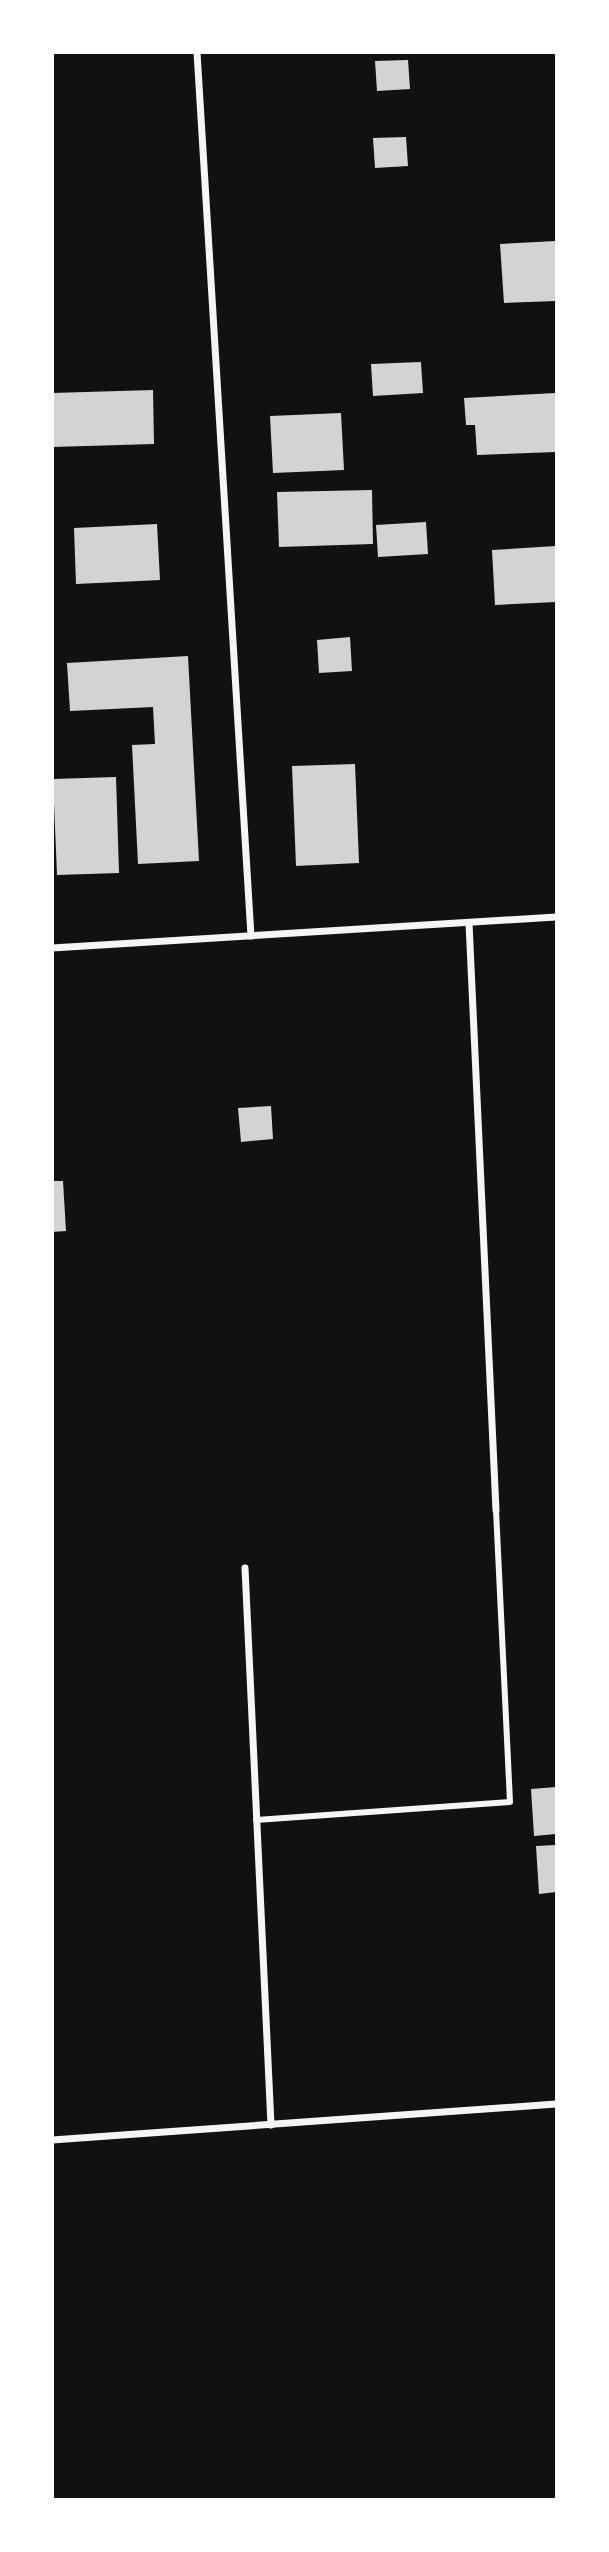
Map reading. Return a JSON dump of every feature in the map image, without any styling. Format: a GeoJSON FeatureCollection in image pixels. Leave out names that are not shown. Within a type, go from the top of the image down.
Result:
{"type":"FeatureCollection","features":[{"type":"Feature","properties":{"kind":"street"},"geometry":{"type":"LineString","coordinates":[[197,52],[251,936]]}},
{"type":"Feature","properties":{"kind":"street"},"geometry":{"type":"LineString","coordinates":[[52,948],[556,917]]}},
{"type":"Feature","properties":{"kind":"street"},"geometry":{"type":"LineString","coordinates":[[256,1820],[510,1802],[469,923]]}},
{"type":"Feature","properties":{"kind":"street"},"geometry":{"type":"LineString","coordinates":[[245,1569],[271,2125]]}},
{"type":"Feature","properties":{"kind":"street"},"geometry":{"type":"LineString","coordinates":[[52,2140],[556,2104]]}},
{"type":"Feature","properties":{"kind":"building"},"geometry":{"type":"Polygon","coordinates":[[[408,60],[410,89],[377,91],[375,61],[408,60]]]}},
{"type":"Feature","properties":{"kind":"building"},"geometry":{"type":"Polygon","coordinates":[[[406,137],[408,166],[375,168],[373,138],[406,137]]]}},
{"type":"Feature","properties":{"kind":"building"},"geometry":{"type":"Polygon","coordinates":[[[556,241],[556,301],[504,303],[500,244],[556,241]]]}},
{"type":"Feature","properties":{"kind":"building"},"geometry":{"type":"Polygon","coordinates":[[[421,362],[423,393],[373,396],[371,364],[421,362]]]}},
{"type":"Feature","properties":{"kind":"building"},"geometry":{"type":"Polygon","coordinates":[[[153,390],[154,444],[52,447],[52,393],[153,390]]]}},
{"type":"Feature","properties":{"kind":"building"},"geometry":{"type":"Polygon","coordinates":[[[556,393],[556,452],[477,455],[475,425],[466,425],[464,398],[556,393]]]}},
{"type":"Feature","properties":{"kind":"building"},"geometry":{"type":"Polygon","coordinates":[[[341,413],[344,470],[273,473],[270,416],[341,413]]]}},
{"type":"Feature","properties":{"kind":"building"},"geometry":{"type":"Polygon","coordinates":[[[372,490],[373,544],[279,547],[277,492],[372,490]]]}},
{"type":"Feature","properties":{"kind":"building"},"geometry":{"type":"Polygon","coordinates":[[[426,522],[428,554],[378,557],[376,525],[426,522]]]}},
{"type":"Feature","properties":{"kind":"building"},"geometry":{"type":"Polygon","coordinates":[[[157,524],[160,580],[76,584],[74,528],[157,524]]]}},
{"type":"Feature","properties":{"kind":"building"},"geometry":{"type":"Polygon","coordinates":[[[556,546],[556,602],[495,605],[492,550],[556,546]]]}},
{"type":"Feature","properties":{"kind":"building"},"geometry":{"type":"Polygon","coordinates":[[[350,637],[352,671],[319,673],[317,640],[350,637]]]}},
{"type":"Feature","properties":{"kind":"building"},"geometry":{"type":"Polygon","coordinates":[[[188,656],[199,861],[138,864],[132,745],[155,744],[153,707],[70,711],[67,663],[188,656]]]}},
{"type":"Feature","properties":{"kind":"building"},"geometry":{"type":"Polygon","coordinates":[[[355,764],[359,863],[296,866],[292,766],[355,764]]]}},
{"type":"Feature","properties":{"kind":"building"},"geometry":{"type":"Polygon","coordinates":[[[116,777],[119,873],[57,875],[53,779],[116,777]]]}},
{"type":"Feature","properties":{"kind":"building"},"geometry":{"type":"Polygon","coordinates":[[[271,1106],[273,1139],[241,1142],[238,1108],[271,1106]]]}},
{"type":"Feature","properties":{"kind":"building"},"geometry":{"type":"Polygon","coordinates":[[[52,1181],[63,1181],[66,1231],[52,1232],[52,1181]]]}},
{"type":"Feature","properties":{"kind":"building"},"geometry":{"type":"Polygon","coordinates":[[[556,1787],[556,1834],[534,1836],[531,1789],[556,1787]]]}},
{"type":"Feature","properties":{"kind":"building"},"geometry":{"type":"Polygon","coordinates":[[[556,1845],[556,1892],[539,1894],[536,1846],[556,1845]]]}}]}
